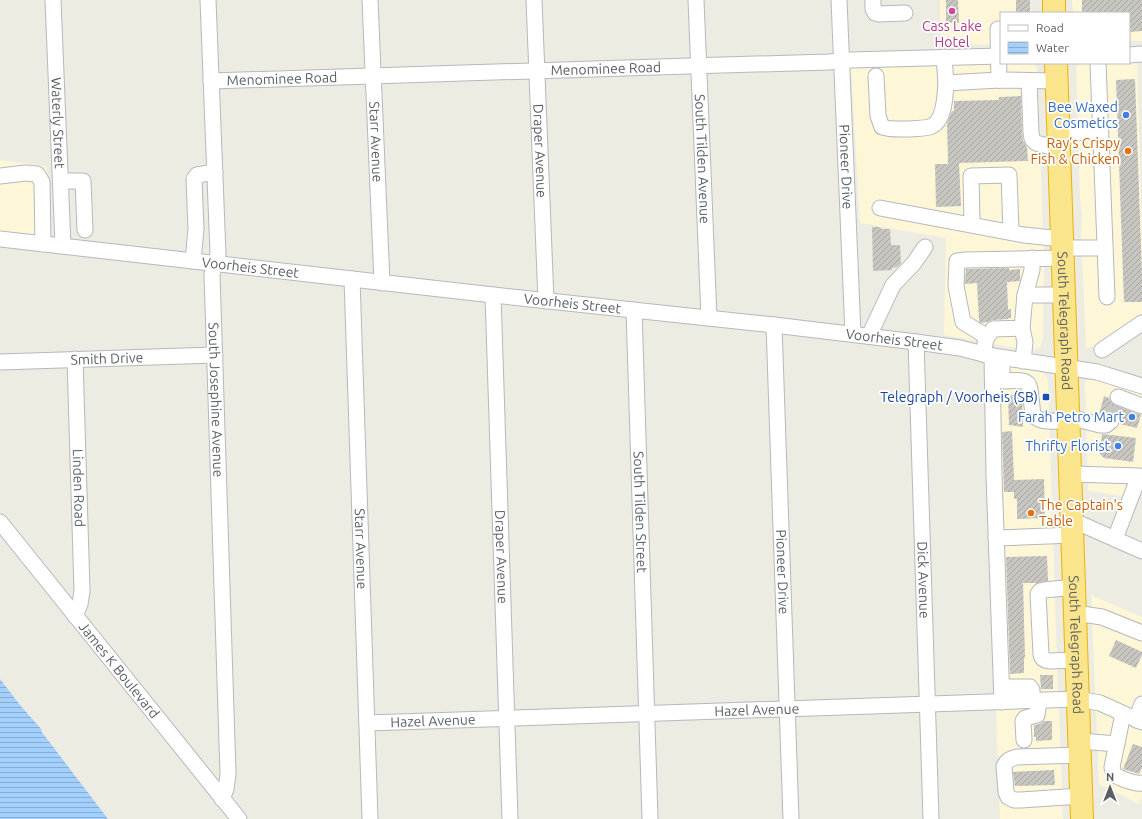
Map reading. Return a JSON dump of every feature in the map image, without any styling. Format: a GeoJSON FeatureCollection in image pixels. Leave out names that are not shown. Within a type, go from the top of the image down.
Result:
{"type":"FeatureCollection","features":[{"type":"Feature","properties":{"kind":"highway"},"geometry":{"type":"LineString","coordinates":[[1054,0],[1054,12]]}},
{"type":"Feature","properties":{"kind":"highway","name":"South Telegraph Road"},"geometry":{"type":"LineString","coordinates":[[1056,72],[1082,819]]}},
{"type":"Feature","properties":{"kind":"street","name":"Waterly Street"},"geometry":{"type":"LineString","coordinates":[[53,0],[63,246]]}},
{"type":"Feature","properties":{"kind":"street","name":"South Josephine Avenue"},"geometry":{"type":"LineString","coordinates":[[208,0],[218,254],[212,274],[228,774],[222,799]]}},
{"type":"Feature","properties":{"kind":"street","name":"Starr Avenue"},"geometry":{"type":"LineString","coordinates":[[370,0],[382,283]]}},
{"type":"Feature","properties":{"kind":"street","name":"Draper Avenue"},"geometry":{"type":"LineString","coordinates":[[534,0],[546,301]]}},
{"type":"Feature","properties":{"kind":"street","name":"South Tilden Avenue"},"geometry":{"type":"LineString","coordinates":[[696,0],[709,318]]}},
{"type":"Feature","properties":{"kind":"street","name":"Pioneer Drive"},"geometry":{"type":"LineString","coordinates":[[839,0],[853,334]]}},
{"type":"Feature","properties":{"kind":"street"},"geometry":{"type":"LineString","coordinates":[[873,0],[875,12],[879,14],[905,13]]}},
{"type":"Feature","properties":{"kind":"street"},"geometry":{"type":"LineString","coordinates":[[998,29],[1000,56],[999,80]]}},
{"type":"Feature","properties":{"kind":"street"},"geometry":{"type":"LineString","coordinates":[[1130,54],[1142,54]]}},
{"type":"Feature","properties":{"kind":"street","name":"Menominee Road"},"geometry":{"type":"LineString","coordinates":[[211,81],[1000,56]]}},
{"type":"Feature","properties":{"kind":"street"},"geometry":{"type":"LineString","coordinates":[[876,76],[878,116],[882,126],[888,129],[931,127],[937,123],[941,116],[944,102],[946,83],[944,57]]}},
{"type":"Feature","properties":{"kind":"street"},"geometry":{"type":"LineString","coordinates":[[1098,64],[1107,297]]}},
{"type":"Feature","properties":{"kind":"street"},"geometry":{"type":"LineString","coordinates":[[946,83],[1029,80],[1056,72]]}},
{"type":"Feature","properties":{"kind":"street"},"geometry":{"type":"LineString","coordinates":[[1029,80],[1031,132],[1032,139],[1036,143],[1059,141],[1100,132]]}},
{"type":"Feature","properties":{"kind":"street"},"geometry":{"type":"LineString","coordinates":[[0,176],[26,172],[37,174],[42,182],[43,192],[43,244]]}},
{"type":"Feature","properties":{"kind":"street"},"geometry":{"type":"LineString","coordinates":[[193,262],[196,229],[194,179],[198,175],[215,172]]}},
{"type":"Feature","properties":{"kind":"street"},"geometry":{"type":"LineString","coordinates":[[972,224],[972,176],[1009,175],[1011,232]]}},
{"type":"Feature","properties":{"kind":"street"},"geometry":{"type":"LineString","coordinates":[[61,181],[84,181],[85,230]]}},
{"type":"Feature","properties":{"kind":"street"},"geometry":{"type":"LineString","coordinates":[[880,208],[1011,232],[1063,248],[1105,248]]}},
{"type":"Feature","properties":{"kind":"street","name":"Voorheis Street"},"geometry":{"type":"LineString","coordinates":[[0,240],[774,325],[991,351],[1023,361],[1097,372],[1142,386]]}},
{"type":"Feature","properties":{"kind":"street"},"geometry":{"type":"LineString","coordinates":[[868,336],[894,285],[914,263],[925,247]]}},
{"type":"Feature","properties":{"kind":"street"},"geometry":{"type":"LineString","coordinates":[[1004,423],[1002,381],[991,351],[980,333],[963,322],[956,286],[958,261],[1032,258],[1063,248]]}},
{"type":"Feature","properties":{"kind":"street"},"geometry":{"type":"LineString","coordinates":[[1023,361],[1025,342],[1022,328],[1025,295],[1032,270],[1032,258]]}},
{"type":"Feature","properties":{"kind":"street","name":"Starr Avenue"},"geometry":{"type":"LineString","coordinates":[[352,279],[370,819]]}},
{"type":"Feature","properties":{"kind":"street","name":"Draper Avenue"},"geometry":{"type":"LineString","coordinates":[[493,295],[510,819]]}},
{"type":"Feature","properties":{"kind":"street"},"geometry":{"type":"LineString","coordinates":[[1025,295],[1064,295]]}},
{"type":"Feature","properties":{"kind":"street","name":"South Tilden Street"},"geometry":{"type":"LineString","coordinates":[[634,310],[647,714]]}},
{"type":"Feature","properties":{"kind":"street"},"geometry":{"type":"LineString","coordinates":[[1102,350],[1142,323]]}},
{"type":"Feature","properties":{"kind":"street","name":"Pioneer Drive"},"geometry":{"type":"LineString","coordinates":[[774,325],[791,819]]}},
{"type":"Feature","properties":{"kind":"street"},"geometry":{"type":"LineString","coordinates":[[1002,695],[991,351],[993,329],[1022,328]]}},
{"type":"Feature","properties":{"kind":"street","name":"Dick Avenue"},"geometry":{"type":"LineString","coordinates":[[916,342],[931,819]]}},
{"type":"Feature","properties":{"kind":"street","name":"Smith Drive"},"geometry":{"type":"LineString","coordinates":[[0,362],[215,355]]}},
{"type":"Feature","properties":{"kind":"street","name":"Linden Road"},"geometry":{"type":"LineString","coordinates":[[74,359],[82,591],[80,604],[75,616]]}},
{"type":"Feature","properties":{"kind":"street"},"geometry":{"type":"LineString","coordinates":[[1123,380],[1118,399],[1142,406]]}},
{"type":"Feature","properties":{"kind":"street"},"geometry":{"type":"LineString","coordinates":[[1002,381],[1026,382],[1030,389],[1033,415],[1040,420],[1046,421],[1069,419],[1100,425],[1106,425],[1111,421]]}},
{"type":"Feature","properties":{"kind":"street"},"geometry":{"type":"LineString","coordinates":[[1071,474],[1140,473],[1115,539]]}},
{"type":"Feature","properties":{"kind":"street","name":"James K Boulevard"},"geometry":{"type":"LineString","coordinates":[[0,522],[239,819]]}},
{"type":"Feature","properties":{"kind":"street"},"geometry":{"type":"LineString","coordinates":[[996,538],[1073,527],[1115,539],[1142,551]]}},
{"type":"Feature","properties":{"kind":"street"},"geometry":{"type":"LineString","coordinates":[[1075,587],[1044,590],[1040,591],[1038,594],[1042,658],[1049,661],[1077,660]]}},
{"type":"Feature","properties":{"kind":"street"},"geometry":{"type":"LineString","coordinates":[[1075,613],[1102,616],[1142,633]]}},
{"type":"Feature","properties":{"kind":"street","name":"Hazel Avenue"},"geometry":{"type":"LineString","coordinates":[[367,723],[927,705],[1002,695],[1035,701],[1078,700],[1100,703],[1134,719]]}},
{"type":"Feature","properties":{"kind":"street"},"geometry":{"type":"LineString","coordinates":[[1024,740],[1023,721],[1025,718],[1037,715],[1035,701]]}},
{"type":"Feature","properties":{"kind":"street"},"geometry":{"type":"LineString","coordinates":[[1142,704],[1117,744],[1112,767],[1113,773],[1116,776],[1137,784],[1142,783]]}},
{"type":"Feature","properties":{"kind":"street"},"geometry":{"type":"LineString","coordinates":[[647,714],[650,819]]}},
{"type":"Feature","properties":{"kind":"street"},"geometry":{"type":"LineString","coordinates":[[1081,796],[1014,800],[1008,797],[1006,792],[1004,766],[1009,759],[1016,757],[1117,744]]}},
{"type":"Feature","properties":{"kind":"shaded area"},"geometry":{"type":"Polygon","coordinates":[[[940,0],[1030,0],[1031,12],[1000,12],[1000,44],[940,45],[940,0]]]}},
{"type":"Feature","properties":{"kind":"shaded area"},"geometry":{"type":"Polygon","coordinates":[[[1072,0],[1142,0],[1142,41],[1130,41],[1130,12],[1073,12],[1072,0]]]}},
{"type":"Feature","properties":{"kind":"shaded area"},"geometry":{"type":"Polygon","coordinates":[[[1130,61],[1137,61],[1142,233],[1142,315],[1102,342],[1086,349],[1081,232],[1082,215],[1080,197],[1077,65],[1130,64],[1130,61]]]}},
{"type":"Feature","properties":{"kind":"shaded area"},"geometry":{"type":"Polygon","coordinates":[[[1035,64],[1037,70],[1044,255],[1043,339],[1040,347],[1031,351],[944,335],[946,238],[860,223],[851,68],[1035,64]]]}},
{"type":"Feature","properties":{"kind":"shaded area"},"geometry":{"type":"Polygon","coordinates":[[[0,160],[46,166],[51,240],[0,234],[0,160]]]}},
{"type":"Feature","properties":{"kind":"shaded area"},"geometry":{"type":"Polygon","coordinates":[[[986,365],[1022,367],[1043,373],[1048,379],[1058,695],[996,695],[986,365]]]}},
{"type":"Feature","properties":{"kind":"shaded area"},"geometry":{"type":"Polygon","coordinates":[[[1091,378],[1142,392],[1142,486],[1137,499],[1088,490],[1085,382],[1091,378]]]}},
{"type":"Feature","properties":{"kind":"shaded area"},"geometry":{"type":"Polygon","coordinates":[[[1091,595],[1142,617],[1142,796],[1139,804],[1099,784],[1091,595]]]}},
{"type":"Feature","properties":{"kind":"shaded area"},"geometry":{"type":"Polygon","coordinates":[[[1059,707],[1063,819],[1000,819],[996,709],[1059,707]]]}},
{"type":"Feature","properties":{"kind":"water"},"geometry":{"type":"Polygon","coordinates":[[[0,679],[42,730],[41,731],[108,819],[0,819],[0,679]]]}},
{"type":"Feature","properties":{"kind":"building","name":"Cass Lake Hotel"},"geometry":{"type":"Polygon","coordinates":[[[946,0],[958,0],[959,23],[946,23],[946,0]]]}},
{"type":"Feature","properties":{"kind":"building","name":"Cass Lake Hotel"},"geometry":{"type":"Polygon","coordinates":[[[1016,0],[1030,0],[1030,12],[1016,12],[1016,0]]]}},
{"type":"Feature","properties":{"kind":"building"},"geometry":{"type":"Polygon","coordinates":[[[1082,0],[1142,0],[1142,31],[1130,32],[1130,12],[1082,12],[1082,0]]]}},
{"type":"Feature","properties":{"kind":"building"},"geometry":{"type":"Polygon","coordinates":[[[1135,79],[1142,302],[1124,302],[1116,80],[1135,79]]]}},
{"type":"Feature","properties":{"kind":"building"},"geometry":{"type":"Polygon","coordinates":[[[1021,96],[1022,133],[1023,141],[1027,147],[1028,161],[959,163],[961,206],[936,207],[935,164],[948,164],[947,123],[952,111],[954,111],[954,101],[999,100],[999,97],[1021,96]]]}},
{"type":"Feature","properties":{"kind":"building"},"geometry":{"type":"Polygon","coordinates":[[[872,227],[890,229],[891,245],[900,245],[901,263],[897,267],[892,268],[892,270],[873,271],[872,227]]]}},
{"type":"Feature","properties":{"kind":"building"},"geometry":{"type":"Polygon","coordinates":[[[1009,268],[1009,270],[1020,269],[1020,281],[1007,282],[1008,310],[1011,309],[1011,318],[981,323],[979,321],[977,283],[965,284],[966,269],[1009,268]]]}},
{"type":"Feature","properties":{"kind":"building"},"geometry":{"type":"Polygon","coordinates":[[[1008,395],[1022,395],[1023,427],[1009,425],[1008,395]]]}},
{"type":"Feature","properties":{"kind":"building"},"geometry":{"type":"Polygon","coordinates":[[[1104,396],[1109,398],[1115,405],[1141,415],[1137,428],[1120,424],[1120,419],[1114,413],[1109,412],[1103,416],[1099,415],[1104,396]]]}},
{"type":"Feature","properties":{"kind":"building"},"geometry":{"type":"Polygon","coordinates":[[[1012,431],[1014,480],[1044,479],[1045,518],[1017,519],[1017,499],[1014,499],[1014,492],[1004,492],[1002,432],[1012,431]]]}},
{"type":"Feature","properties":{"kind":"building","name":"Thrifty Florist"},"geometry":{"type":"Polygon","coordinates":[[[1102,434],[1136,438],[1133,462],[1104,458],[1100,454],[1102,434]]]}},
{"type":"Feature","properties":{"kind":"building"},"geometry":{"type":"Polygon","coordinates":[[[1047,556],[1048,581],[1023,583],[1024,673],[1010,674],[1006,557],[1047,556]]]}},
{"type":"Feature","properties":{"kind":"building"},"geometry":{"type":"Polygon","coordinates":[[[1116,640],[1142,652],[1136,668],[1109,656],[1116,640]]]}},
{"type":"Feature","properties":{"kind":"building"},"geometry":{"type":"Polygon","coordinates":[[[1040,675],[1053,675],[1053,689],[1041,689],[1040,675]]]}},
{"type":"Feature","properties":{"kind":"building"},"geometry":{"type":"Polygon","coordinates":[[[1044,721],[1052,721],[1052,740],[1036,741],[1036,737],[1034,737],[1034,725],[1040,724],[1044,721]]]}},
{"type":"Feature","properties":{"kind":"building"},"geometry":{"type":"Polygon","coordinates":[[[1133,744],[1142,747],[1142,768],[1139,774],[1123,769],[1133,744]]]}},
{"type":"Feature","properties":{"kind":"building"},"geometry":{"type":"Polygon","coordinates":[[[1054,770],[1055,785],[1015,786],[1013,772],[1054,770]]]}},
{"type":"Feature","properties":{"kind":"tunnel"},"geometry":{"type":"LineString","coordinates":[[1111,421],[1117,400]]}},
{"type":"Feature","properties":{"kind":"place","name":"Cass Lake Hotel"},"geometry":{"type":"Point","coordinates":[952,11]}},
{"type":"Feature","properties":{"kind":"place","name":"Bee Waxed Cosmetics"},"geometry":{"type":"Point","coordinates":[1126,115]}},
{"type":"Feature","properties":{"kind":"place","name":"Ray’s Crispy Fish & Chicken"},"geometry":{"type":"Point","coordinates":[1128,151]}},
{"type":"Feature","properties":{"kind":"place","name":"Telegraph / Voorheis (SB)"},"geometry":{"type":"Point","coordinates":[1046,397]}},
{"type":"Feature","properties":{"kind":"place","name":"Farah Petro Mart"},"geometry":{"type":"Point","coordinates":[1132,417]}},
{"type":"Feature","properties":{"kind":"place","name":"Thrifty Florist"},"geometry":{"type":"Point","coordinates":[1118,446]}},
{"type":"Feature","properties":{"kind":"place","name":"The Captain's Table"},"geometry":{"type":"Point","coordinates":[1031,513]}}]}
